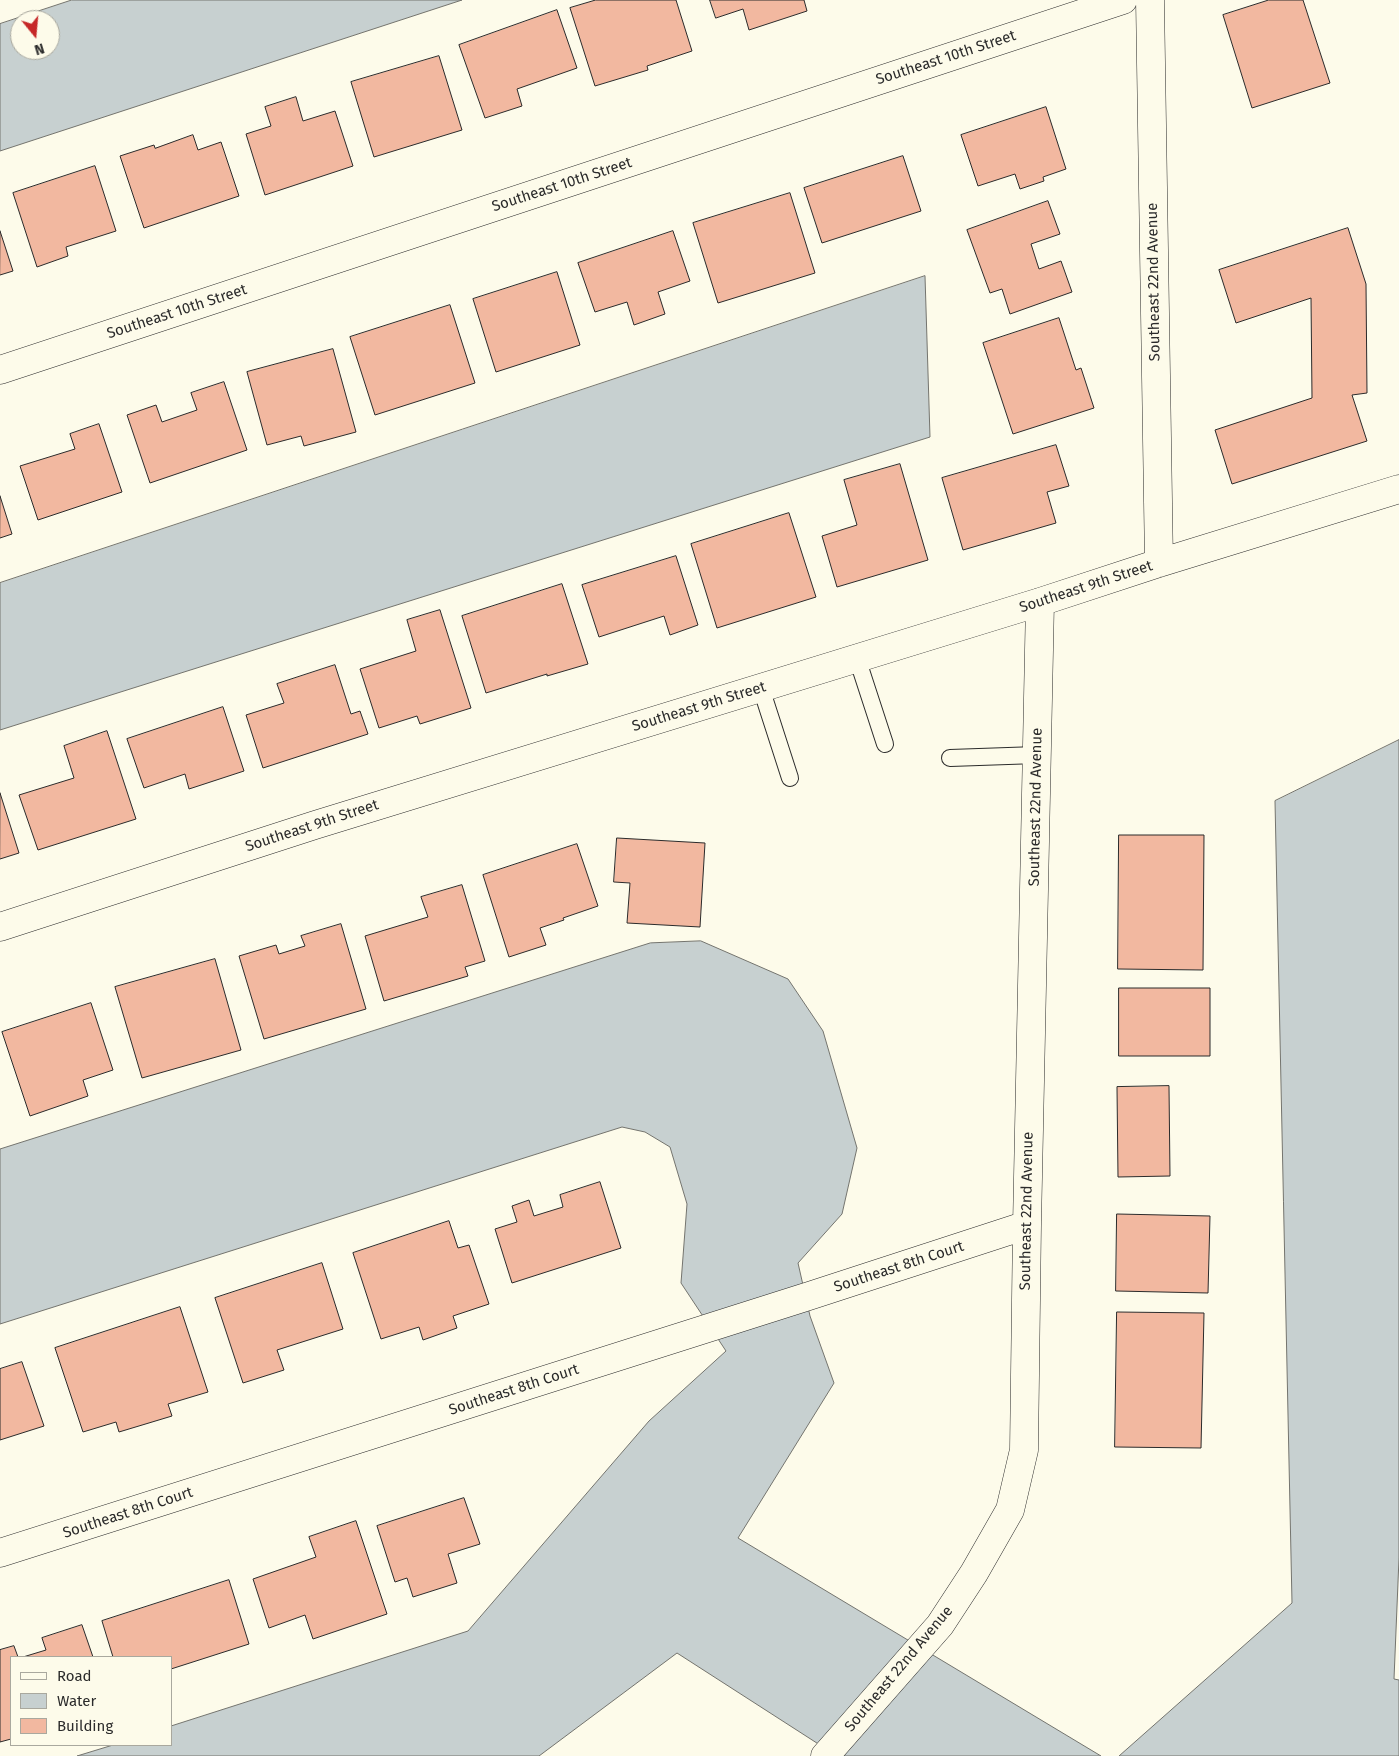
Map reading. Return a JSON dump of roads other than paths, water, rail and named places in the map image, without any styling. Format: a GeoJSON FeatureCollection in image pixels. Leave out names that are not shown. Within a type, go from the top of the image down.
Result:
{"type":"FeatureCollection","features":[{"type":"Feature","properties":{"kind":"street","name":"Southeast 10th Street"},"geometry":{"type":"LineString","coordinates":[[0,370],[1123,0]]}},
{"type":"Feature","properties":{"kind":"street","name":"Southeast 22nd Avenue"},"geometry":{"type":"LineString","coordinates":[[1150,0],[1159,563]]}},
{"type":"Feature","properties":{"kind":"street","name":"Southeast 9th Street"},"geometry":{"type":"LineString","coordinates":[[0,928],[324,822],[1040,602],[1399,489]]}},
{"type":"Feature","properties":{"kind":"street","name":"Southeast 22nd Avenue"},"geometry":{"type":"LineString","coordinates":[[825,1756],[940,1625],[974,1573],[1010,1510],[1024,1450],[1040,602]]}},
{"type":"Feature","properties":{"kind":"street","name":"Southeast 8th Court"},"geometry":{"type":"LineString","coordinates":[[0,1553],[1027,1225]]}},
{"type":"Feature","properties":{"kind":"lane"},"geometry":{"type":"LineString","coordinates":[[857,658],[885,744]]}},
{"type":"Feature","properties":{"kind":"lane"},"geometry":{"type":"LineString","coordinates":[[761,688],[790,778]]}},
{"type":"Feature","properties":{"kind":"lane"},"geometry":{"type":"LineString","coordinates":[[950,758],[1037,755]]}},
{"type":"Feature","properties":{"kind":"water"},"geometry":{"type":"Polygon","coordinates":[[[72,0],[462,0],[0,151],[0,24],[10,21],[10,60],[60,60],[60,10],[42,10],[72,0]]]}},
{"type":"Feature","properties":{"kind":"water"},"geometry":{"type":"Polygon","coordinates":[[[925,276],[930,437],[0,730],[0,583],[925,276]]]}},
{"type":"Feature","properties":{"kind":"water"},"geometry":{"type":"Polygon","coordinates":[[[1399,740],[1399,1558],[1394,1679],[1399,1680],[1399,1756],[1119,1756],[1292,1603],[1275,801],[1399,740]]]}},
{"type":"Feature","properties":{"kind":"water"},"geometry":{"type":"Polygon","coordinates":[[[701,941],[788,979],[823,1031],[857,1148],[842,1214],[798,1263],[810,1316],[834,1383],[738,1538],[1101,1756],[837,1756],[677,1653],[539,1756],[77,1756],[110,1746],[172,1746],[172,1726],[468,1631],[649,1421],[726,1351],[681,1283],[687,1204],[670,1147],[645,1132],[622,1127],[0,1324],[0,1149],[650,943],[701,941]]]}}]}
